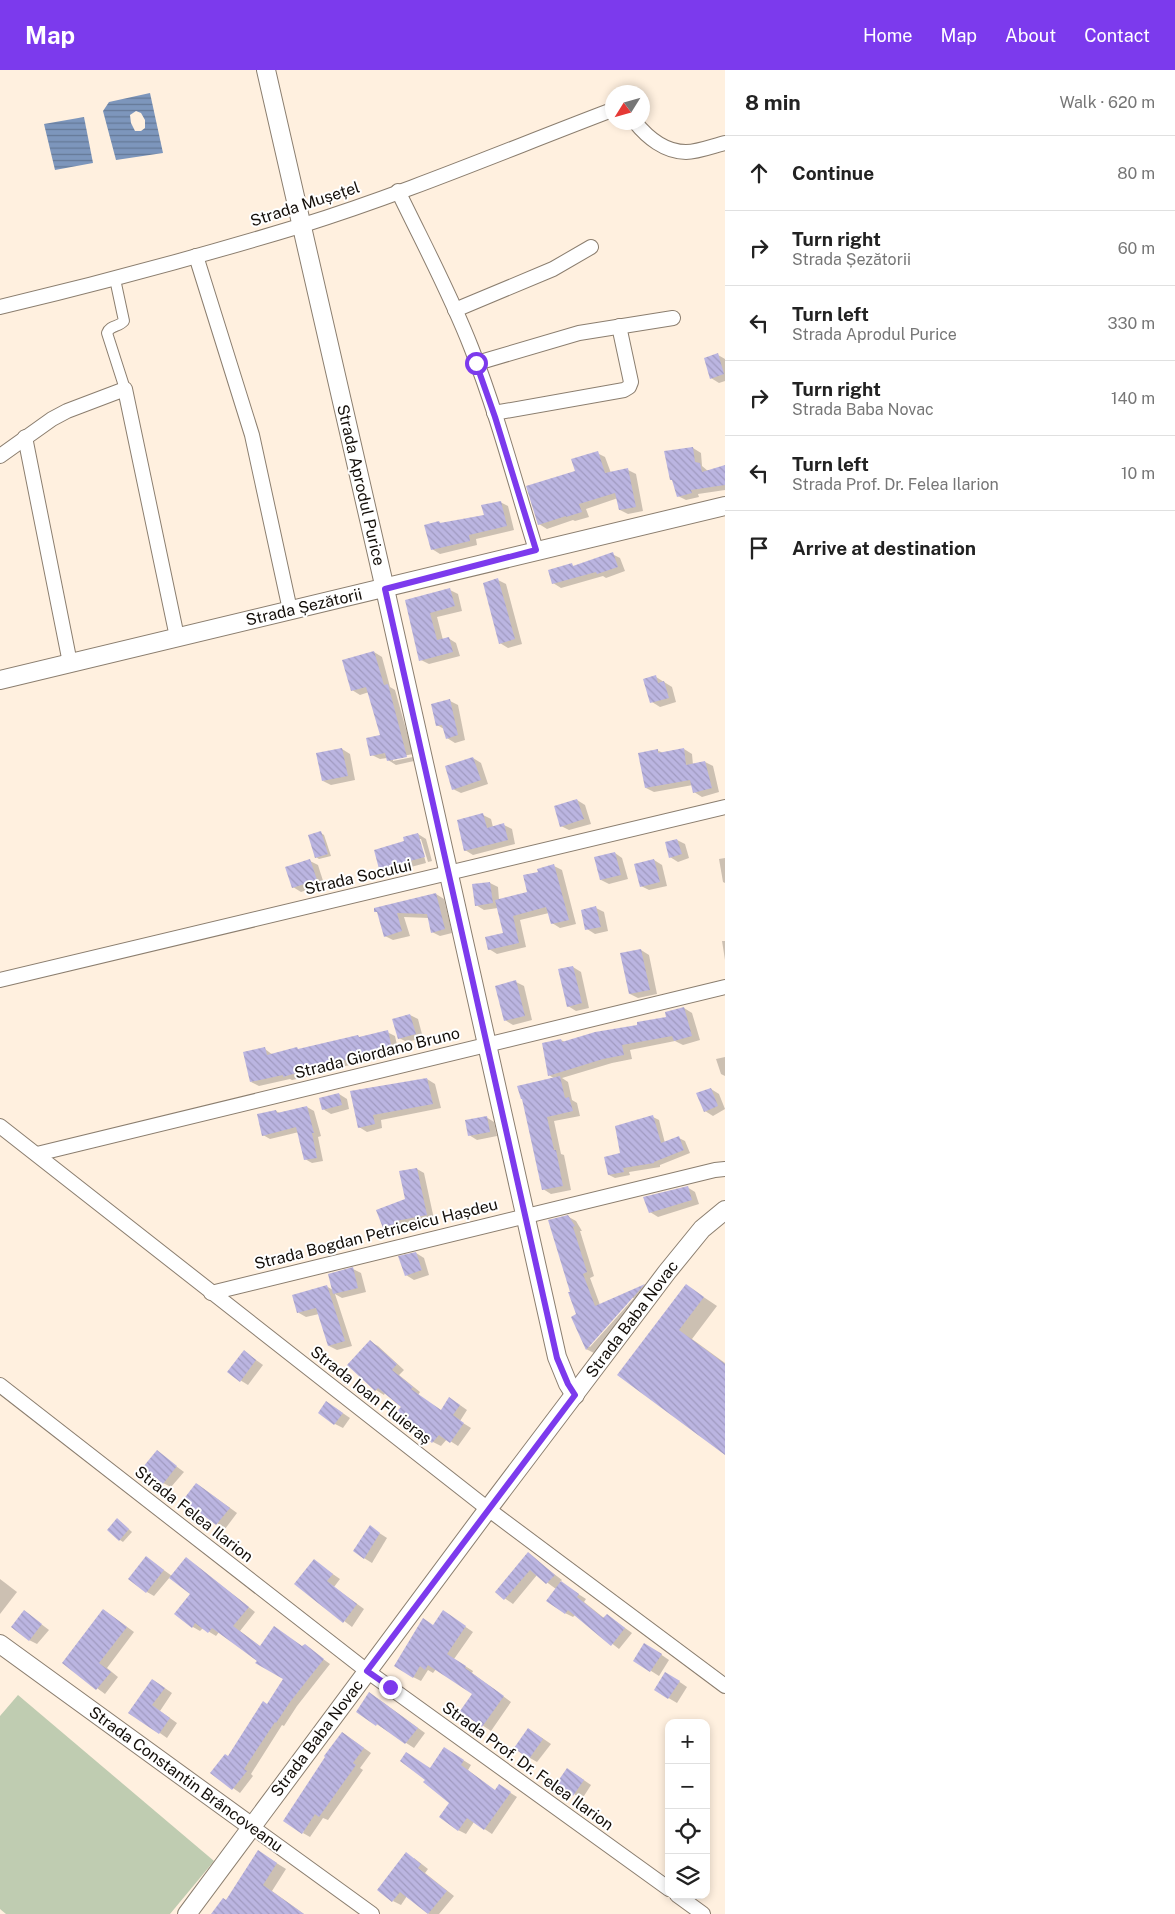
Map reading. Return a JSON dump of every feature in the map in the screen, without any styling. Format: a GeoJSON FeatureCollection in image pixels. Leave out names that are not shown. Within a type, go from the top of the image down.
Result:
{"type":"FeatureCollection","features":[{"type":"Feature","properties":{"kind":"street","name":"Strada Aprodul Purice"},"geometry":{"type":"LineString","coordinates":[[266,70],[385,589],[557,1358],[575,1395]]}},
{"type":"Feature","properties":{"kind":"street","name":"Strada Mușețel"},"geometry":{"type":"LineString","coordinates":[[0,307],[115,279],[301,225],[398,192],[605,113]]}},
{"type":"Feature","properties":{"kind":"street"},"geometry":{"type":"LineString","coordinates":[[641,130],[671,150],[686,152],[725,143]]}},
{"type":"Feature","properties":{"kind":"street"},"geometry":{"type":"LineString","coordinates":[[398,192],[455,310],[476,363],[494,414],[536,550]]}},
{"type":"Feature","properties":{"kind":"street"},"geometry":{"type":"LineString","coordinates":[[455,310],[553,269],[591,247]]}},
{"type":"Feature","properties":{"kind":"street"},"geometry":{"type":"LineString","coordinates":[[196,256],[252,435],[290,610]]}},
{"type":"Feature","properties":{"kind":"street"},"geometry":{"type":"LineString","coordinates":[[115,279],[124,321],[110,328],[107,333],[125,389],[177,637]]}},
{"type":"Feature","properties":{"kind":"street"},"geometry":{"type":"LineString","coordinates":[[476,363],[579,333],[673,318]]}},
{"type":"Feature","properties":{"kind":"street"},"geometry":{"type":"LineString","coordinates":[[494,414],[624,390],[629,387],[631,382],[619,326]]}},
{"type":"Feature","properties":{"kind":"street"},"geometry":{"type":"LineString","coordinates":[[0,456],[25,437],[67,411],[125,389]]}},
{"type":"Feature","properties":{"kind":"street"},"geometry":{"type":"LineString","coordinates":[[25,437],[70,663]]}},
{"type":"Feature","properties":{"kind":"street","name":"Strada Șezătorii"},"geometry":{"type":"LineString","coordinates":[[0,680],[725,506]]}},
{"type":"Feature","properties":{"kind":"street","name":"Strada Socului"},"geometry":{"type":"LineString","coordinates":[[0,980],[725,807]]}},
{"type":"Feature","properties":{"kind":"street","name":"Strada Giordano Bruno"},"geometry":{"type":"LineString","coordinates":[[37,1154],[725,986]]}},
{"type":"Feature","properties":{"kind":"street","name":"Strada Ioan Fluieraș"},"geometry":{"type":"LineString","coordinates":[[0,1126],[488,1509],[725,1686]]}},
{"type":"Feature","properties":{"kind":"street","name":"Strada Bogdan Petriceicu Hașdeu"},"geometry":{"type":"LineString","coordinates":[[211,1293],[725,1169]]}},
{"type":"Feature","properties":{"kind":"street","name":"Strada Baba Novac"},"geometry":{"type":"LineString","coordinates":[[188,1914],[367,1671],[686,1247],[702,1229],[725,1210]]}},
{"type":"Feature","properties":{"kind":"street","name":"Strada Felea Ilarion"},"geometry":{"type":"LineString","coordinates":[[0,1385],[367,1671]]}},
{"type":"Feature","properties":{"kind":"street","name":"Strada Constantin Brâncoveanu"},"geometry":{"type":"LineString","coordinates":[[0,1644],[372,1914]]}},
{"type":"Feature","properties":{"kind":"street","name":"Strada Prof. Dr. Felea Ilarion"},"geometry":{"type":"LineString","coordinates":[[367,1671],[665,1886]]}},
{"type":"Feature","properties":{"kind":"street"},"geometry":{"type":"LineString","coordinates":[[682,1899],[703,1914]]}},
{"type":"Feature","properties":{"kind":"green space"},"geometry":{"type":"Polygon","coordinates":[[[18,1695],[214,1861],[170,1914],[6,1914],[0,1909],[0,1716],[18,1695]]]}},
{"type":"Feature","properties":{"kind":"water"},"geometry":{"type":"Polygon","coordinates":[[[150,93],[163,153],[116,160],[103,111],[109,102],[150,93]],[[136,111],[130,115],[135,131],[141,131],[145,128],[145,120],[141,113],[136,111]]]}},
{"type":"Feature","properties":{"kind":"water"},"geometry":{"type":"Polygon","coordinates":[[[84,117],[93,163],[55,170],[44,124],[84,117]]]}},
{"type":"Feature","properties":{"kind":"building"},"geometry":{"type":"Polygon","coordinates":[[[718,353],[724,374],[710,379],[704,358],[718,353]]]}},
{"type":"Feature","properties":{"kind":"building"},"geometry":{"type":"Polygon","coordinates":[[[693,447],[695,462],[700,463],[702,472],[725,465],[725,485],[691,490],[692,493],[677,497],[672,480],[670,480],[664,451],[693,447]]]}},
{"type":"Feature","properties":{"kind":"building"},"geometry":{"type":"Polygon","coordinates":[[[598,451],[605,473],[628,468],[636,507],[619,510],[615,493],[579,504],[582,512],[538,525],[526,486],[575,471],[571,459],[598,451]]]}},
{"type":"Feature","properties":{"kind":"building"},"geometry":{"type":"Polygon","coordinates":[[[501,501],[507,526],[469,535],[470,541],[431,550],[424,525],[484,515],[481,505],[501,501]]]}},
{"type":"Feature","properties":{"kind":"building"},"geometry":{"type":"Polygon","coordinates":[[[613,552],[618,567],[597,574],[596,572],[552,584],[548,570],[572,563],[573,566],[613,552]]]}},
{"type":"Feature","properties":{"kind":"building"},"geometry":{"type":"Polygon","coordinates":[[[498,578],[515,639],[499,644],[483,583],[498,578]]]}},
{"type":"Feature","properties":{"kind":"building"},"geometry":{"type":"Polygon","coordinates":[[[450,588],[455,606],[430,613],[437,640],[449,637],[453,652],[419,661],[405,600],[450,588]]]}},
{"type":"Feature","properties":{"kind":"building"},"geometry":{"type":"Polygon","coordinates":[[[374,651],[384,685],[388,684],[407,757],[387,761],[385,753],[370,756],[366,738],[380,735],[366,687],[351,691],[342,660],[374,651]]]}},
{"type":"Feature","properties":{"kind":"building"},"geometry":{"type":"Polygon","coordinates":[[[656,675],[658,683],[664,681],[669,698],[650,703],[643,679],[656,675]]]}},
{"type":"Feature","properties":{"kind":"building"},"geometry":{"type":"Polygon","coordinates":[[[450,699],[458,735],[446,739],[442,725],[436,726],[431,704],[450,699]]]}},
{"type":"Feature","properties":{"kind":"building"},"geometry":{"type":"Polygon","coordinates":[[[342,748],[348,776],[322,781],[316,753],[342,748]]]}},
{"type":"Feature","properties":{"kind":"building"},"geometry":{"type":"Polygon","coordinates":[[[684,748],[686,765],[705,761],[712,788],[693,793],[690,780],[645,788],[638,753],[658,749],[658,753],[684,748]]]}},
{"type":"Feature","properties":{"kind":"building"},"geometry":{"type":"Polygon","coordinates":[[[473,757],[481,780],[452,790],[445,766],[473,757]]]}},
{"type":"Feature","properties":{"kind":"building"},"geometry":{"type":"Polygon","coordinates":[[[577,799],[584,819],[560,827],[554,806],[577,799]]]}},
{"type":"Feature","properties":{"kind":"building"},"geometry":{"type":"Polygon","coordinates":[[[483,813],[487,828],[504,823],[508,840],[464,851],[457,820],[483,813]]]}},
{"type":"Feature","properties":{"kind":"building"},"geometry":{"type":"Polygon","coordinates":[[[321,831],[328,854],[315,858],[308,835],[321,831]]]}},
{"type":"Feature","properties":{"kind":"building"},"geometry":{"type":"Polygon","coordinates":[[[418,833],[425,857],[379,869],[374,850],[404,841],[403,837],[418,833]]]}},
{"type":"Feature","properties":{"kind":"building"},"geometry":{"type":"Polygon","coordinates":[[[677,839],[682,854],[669,858],[665,842],[677,839]]]}},
{"type":"Feature","properties":{"kind":"building"},"geometry":{"type":"Polygon","coordinates":[[[615,852],[621,875],[600,880],[594,857],[615,852]]]}},
{"type":"Feature","properties":{"kind":"building"},"geometry":{"type":"Polygon","coordinates":[[[310,859],[317,880],[292,888],[285,867],[310,859]]]}},
{"type":"Feature","properties":{"kind":"building"},"geometry":{"type":"Polygon","coordinates":[[[654,859],[660,882],[640,887],[634,864],[654,859]]]}},
{"type":"Feature","properties":{"kind":"building"},"geometry":{"type":"Polygon","coordinates":[[[554,864],[569,920],[551,924],[546,907],[513,916],[519,943],[488,950],[485,937],[503,933],[495,900],[527,892],[523,875],[538,872],[537,869],[554,864]]]}},
{"type":"Feature","properties":{"kind":"building"},"geometry":{"type":"Polygon","coordinates":[[[490,882],[493,903],[475,906],[472,884],[490,882]]]}},
{"type":"Feature","properties":{"kind":"building"},"geometry":{"type":"Polygon","coordinates":[[[436,893],[445,929],[431,933],[427,914],[397,913],[402,931],[384,937],[377,912],[374,912],[374,908],[436,893]]]}},
{"type":"Feature","properties":{"kind":"building"},"geometry":{"type":"Polygon","coordinates":[[[596,906],[601,927],[585,930],[581,910],[596,906]]]}},
{"type":"Feature","properties":{"kind":"building"},"geometry":{"type":"Polygon","coordinates":[[[641,949],[650,990],[629,994],[620,953],[641,949]]]}},
{"type":"Feature","properties":{"kind":"building"},"geometry":{"type":"Polygon","coordinates":[[[573,966],[582,1003],[567,1007],[558,969],[573,966]]]}},
{"type":"Feature","properties":{"kind":"building"},"geometry":{"type":"Polygon","coordinates":[[[516,980],[525,1016],[504,1021],[495,986],[516,980]]]}},
{"type":"Feature","properties":{"kind":"building"},"geometry":{"type":"Polygon","coordinates":[[[684,1007],[692,1036],[674,1041],[672,1036],[622,1045],[624,1055],[603,1059],[548,1076],[542,1043],[561,1039],[562,1042],[595,1032],[637,1025],[637,1022],[666,1017],[665,1012],[684,1007]]]}},
{"type":"Feature","properties":{"kind":"building"},"geometry":{"type":"Polygon","coordinates":[[[410,1014],[416,1034],[398,1039],[392,1019],[410,1014]]]}},
{"type":"Feature","properties":{"kind":"building"},"geometry":{"type":"Polygon","coordinates":[[[388,1030],[392,1049],[303,1070],[283,1077],[283,1075],[250,1082],[243,1052],[265,1047],[267,1055],[297,1047],[298,1049],[388,1030]]]}},
{"type":"Feature","properties":{"kind":"building"},"geometry":{"type":"Polygon","coordinates":[[[560,1076],[565,1098],[569,1097],[573,1111],[547,1117],[563,1186],[542,1190],[522,1099],[517,1086],[560,1076]]]}},
{"type":"Feature","properties":{"kind":"building"},"geometry":{"type":"Polygon","coordinates":[[[427,1078],[433,1104],[373,1115],[375,1124],[358,1128],[350,1091],[427,1078]]]}},
{"type":"Feature","properties":{"kind":"building"},"geometry":{"type":"Polygon","coordinates":[[[711,1088],[718,1106],[704,1112],[696,1093],[711,1088]]]}},
{"type":"Feature","properties":{"kind":"building"},"geometry":{"type":"Polygon","coordinates":[[[339,1093],[342,1105],[322,1110],[319,1098],[339,1093]]]}},
{"type":"Feature","properties":{"kind":"building"},"geometry":{"type":"Polygon","coordinates":[[[307,1106],[314,1133],[312,1133],[317,1158],[304,1160],[296,1127],[262,1136],[257,1114],[276,1110],[277,1113],[307,1106]]]}},
{"type":"Feature","properties":{"kind":"building"},"geometry":{"type":"Polygon","coordinates":[[[653,1115],[661,1143],[679,1136],[684,1150],[654,1163],[623,1168],[624,1172],[608,1175],[604,1157],[620,1153],[615,1126],[653,1115]]]}},
{"type":"Feature","properties":{"kind":"building"},"geometry":{"type":"Polygon","coordinates":[[[487,1116],[490,1132],[468,1136],[465,1120],[487,1116]]]}},
{"type":"Feature","properties":{"kind":"building"},"geometry":{"type":"Polygon","coordinates":[[[417,1168],[427,1215],[396,1221],[397,1223],[383,1228],[376,1210],[405,1199],[399,1171],[417,1168]]]}},
{"type":"Feature","properties":{"kind":"building"},"geometry":{"type":"Polygon","coordinates":[[[688,1186],[692,1200],[649,1213],[643,1197],[688,1186]]]}},
{"type":"Feature","properties":{"kind":"building"},"geometry":{"type":"Polygon","coordinates":[[[568,1215],[575,1226],[573,1227],[587,1272],[583,1274],[595,1306],[645,1284],[586,1350],[571,1317],[576,1314],[548,1220],[568,1215]]]}},
{"type":"Feature","properties":{"kind":"building"},"geometry":{"type":"Polygon","coordinates":[[[416,1252],[422,1270],[405,1276],[398,1256],[416,1252]]]}},
{"type":"Feature","properties":{"kind":"building"},"geometry":{"type":"Polygon","coordinates":[[[353,1267],[358,1288],[333,1294],[328,1274],[353,1267]]]}},
{"type":"Feature","properties":{"kind":"building"},"geometry":{"type":"Polygon","coordinates":[[[686,1284],[704,1297],[679,1330],[725,1364],[725,1455],[617,1375],[686,1284]]]}},
{"type":"Feature","properties":{"kind":"building"},"geometry":{"type":"Polygon","coordinates":[[[327,1285],[345,1341],[328,1346],[316,1308],[297,1313],[292,1295],[327,1285]]]}},
{"type":"Feature","properties":{"kind":"building"},"geometry":{"type":"Polygon","coordinates":[[[370,1340],[397,1364],[392,1370],[413,1387],[411,1389],[441,1410],[449,1397],[460,1405],[453,1415],[464,1423],[450,1443],[439,1435],[432,1443],[396,1412],[401,1407],[378,1388],[375,1391],[347,1365],[370,1340]]]}},
{"type":"Feature","properties":{"kind":"building"},"geometry":{"type":"Polygon","coordinates":[[[244,1350],[256,1360],[240,1382],[227,1372],[244,1350]]]}},
{"type":"Feature","properties":{"kind":"building"},"geometry":{"type":"Polygon","coordinates":[[[326,1401],[343,1413],[334,1425],[318,1413],[326,1401]]]}},
{"type":"Feature","properties":{"kind":"building"},"geometry":{"type":"Polygon","coordinates":[[[157,1450],[177,1466],[163,1484],[143,1467],[157,1450]]]}},
{"type":"Feature","properties":{"kind":"building"},"geometry":{"type":"Polygon","coordinates":[[[196,1483],[230,1508],[216,1525],[183,1500],[196,1483]]]}},
{"type":"Feature","properties":{"kind":"building"},"geometry":{"type":"Polygon","coordinates":[[[117,1518],[129,1529],[119,1541],[107,1530],[117,1518]]]}},
{"type":"Feature","properties":{"kind":"building"},"geometry":{"type":"Polygon","coordinates":[[[370,1525],[380,1533],[364,1559],[353,1551],[370,1525]]]}},
{"type":"Feature","properties":{"kind":"building"},"geometry":{"type":"Polygon","coordinates":[[[528,1552],[555,1575],[546,1584],[530,1570],[504,1600],[495,1592],[528,1552]]]}},
{"type":"Feature","properties":{"kind":"building"},"geometry":{"type":"Polygon","coordinates":[[[146,1556],[164,1570],[146,1593],[128,1579],[146,1556]]]}},
{"type":"Feature","properties":{"kind":"building"},"geometry":{"type":"Polygon","coordinates":[[[186,1557],[249,1607],[233,1626],[260,1646],[274,1626],[302,1646],[305,1644],[324,1659],[275,1722],[244,1769],[247,1771],[232,1790],[210,1773],[225,1754],[228,1756],[263,1701],[267,1704],[283,1679],[255,1663],[257,1661],[212,1628],[208,1633],[195,1623],[192,1628],[174,1614],[190,1594],[169,1578],[186,1557]]]}},
{"type":"Feature","properties":{"kind":"building"},"geometry":{"type":"Polygon","coordinates":[[[314,1559],[333,1574],[327,1581],[357,1604],[343,1623],[294,1584],[314,1559]]]}},
{"type":"Feature","properties":{"kind":"building"},"geometry":{"type":"Polygon","coordinates":[[[561,1581],[579,1594],[577,1597],[603,1618],[607,1614],[625,1628],[611,1646],[568,1610],[565,1614],[546,1601],[561,1581]]]}},
{"type":"Feature","properties":{"kind":"building"},"geometry":{"type":"Polygon","coordinates":[[[103,1609],[127,1627],[99,1663],[111,1672],[96,1690],[62,1663],[103,1609]]]}},
{"type":"Feature","properties":{"kind":"building"},"geometry":{"type":"Polygon","coordinates":[[[24,1610],[42,1624],[29,1641],[11,1627],[24,1610]]]}},
{"type":"Feature","properties":{"kind":"building"},"geometry":{"type":"Polygon","coordinates":[[[443,1610],[466,1626],[447,1654],[466,1666],[465,1668],[504,1696],[482,1727],[460,1711],[472,1694],[428,1665],[425,1670],[420,1666],[413,1678],[394,1666],[423,1618],[433,1625],[443,1610]]]}},
{"type":"Feature","properties":{"kind":"building"},"geometry":{"type":"Polygon","coordinates":[[[644,1643],[662,1654],[650,1672],[633,1661],[644,1643]]]}},
{"type":"Feature","properties":{"kind":"building"},"geometry":{"type":"Polygon","coordinates":[[[665,1672],[680,1681],[668,1699],[654,1690],[665,1672]]]}},
{"type":"Feature","properties":{"kind":"building"},"geometry":{"type":"Polygon","coordinates":[[[152,1679],[165,1688],[152,1705],[170,1718],[159,1734],[128,1713],[152,1679]]]}},
{"type":"Feature","properties":{"kind":"building"},"geometry":{"type":"Polygon","coordinates":[[[369,1692],[418,1728],[405,1744],[356,1712],[369,1692]]]}},
{"type":"Feature","properties":{"kind":"building"},"geometry":{"type":"Polygon","coordinates":[[[528,1728],[543,1739],[529,1759],[514,1748],[528,1728]]]}},
{"type":"Feature","properties":{"kind":"building"},"geometry":{"type":"Polygon","coordinates":[[[342,1732],[364,1748],[353,1763],[356,1765],[319,1817],[315,1814],[302,1834],[283,1821],[324,1756],[342,1732]]]}},
{"type":"Feature","properties":{"kind":"building"},"geometry":{"type":"Polygon","coordinates":[[[444,1747],[464,1760],[461,1765],[495,1790],[499,1784],[511,1792],[484,1830],[467,1818],[458,1831],[439,1817],[449,1803],[423,1782],[425,1780],[400,1761],[406,1752],[430,1768],[444,1747]]]}},
{"type":"Feature","properties":{"kind":"building"},"geometry":{"type":"Polygon","coordinates":[[[567,1768],[584,1780],[573,1796],[556,1784],[567,1768]]]}},
{"type":"Feature","properties":{"kind":"building"},"geometry":{"type":"Polygon","coordinates":[[[258,1850],[277,1863],[263,1885],[304,1914],[211,1914],[223,1898],[226,1900],[258,1850]]]}},
{"type":"Feature","properties":{"kind":"building"},"geometry":{"type":"Polygon","coordinates":[[[406,1852],[421,1864],[418,1868],[447,1891],[428,1914],[400,1892],[392,1902],[377,1890],[406,1852]]]}},
{"type":"Feature","properties":{"kind":"route"},"geometry":{"type":"LineString","coordinates":[[390,1687],[367,1671],[575,1395],[557,1358],[385,589],[536,550],[495,417],[476,363]]}}]}
